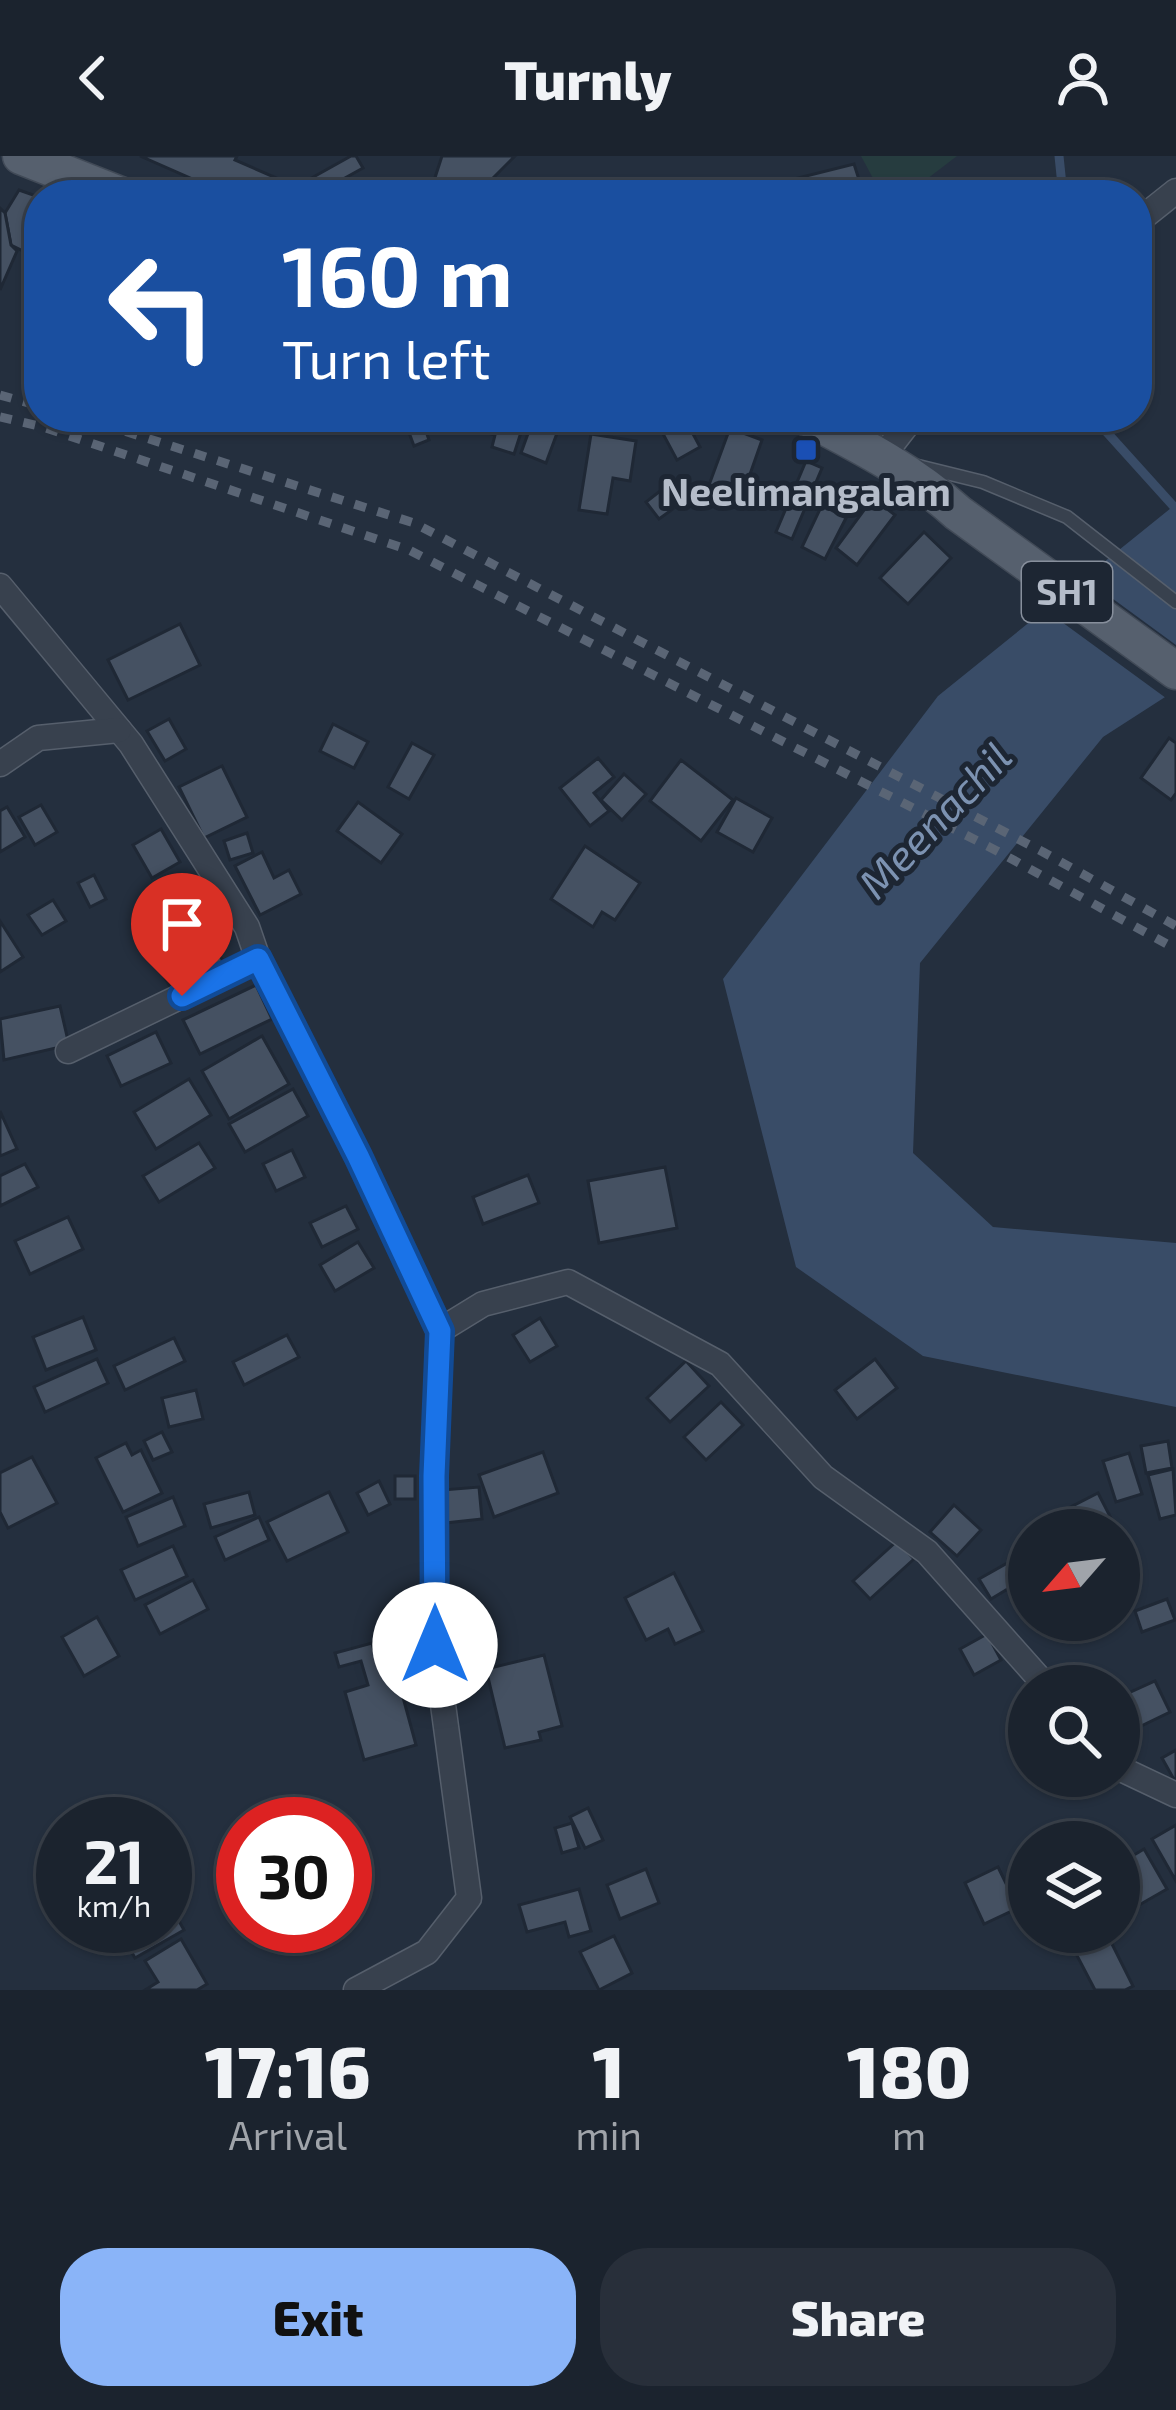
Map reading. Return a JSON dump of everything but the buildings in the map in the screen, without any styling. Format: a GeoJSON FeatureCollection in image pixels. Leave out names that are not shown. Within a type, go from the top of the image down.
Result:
{"type":"FeatureCollection","features":[{"type":"Feature","properties":{"kind":"main road"},"geometry":{"type":"LineString","coordinates":[[21,156],[82,180]]}},
{"type":"Feature","properties":{"kind":"main road","name":"SH1"},"geometry":{"type":"LineString","coordinates":[[834,432],[935,492],[1176,670]]}},
{"type":"Feature","properties":{"kind":"street"},"geometry":{"type":"LineString","coordinates":[[1152,210],[1176,191]]}},
{"type":"Feature","properties":{"kind":"street"},"geometry":{"type":"LineString","coordinates":[[882,457],[901,432]]}},
{"type":"Feature","properties":{"kind":"street"},"geometry":{"type":"LineString","coordinates":[[0,586],[131,744],[247,928],[440,1331],[434,1476],[435,1645],[469,1898],[427,1952],[356,1990]]}},
{"type":"Feature","properties":{"kind":"street"},"geometry":{"type":"LineString","coordinates":[[0,764],[38,738],[119,730]]}},
{"type":"Feature","properties":{"kind":"street"},"geometry":{"type":"LineString","coordinates":[[68,1051],[258,959]]}},
{"type":"Feature","properties":{"kind":"street"},"geometry":{"type":"LineString","coordinates":[[440,1331],[483,1304],[568,1282],[720,1364],[824,1477],[927,1552],[1027,1665]]}},
{"type":"Feature","properties":{"kind":"street"},"geometry":{"type":"LineString","coordinates":[[1140,1778],[1176,1795]]}},
{"type":"Feature","properties":{"kind":"lane"},"geometry":{"type":"LineString","coordinates":[[882,457],[983,482],[1066,517],[1176,602]]}},
{"type":"Feature","properties":{"kind":"green space"},"geometry":{"type":"Polygon","coordinates":[[[861,156],[957,156],[926,180],[874,180],[861,156]]]}},
{"type":"Feature","properties":{"kind":"water","name":"Meenachil"},"geometry":{"type":"Polygon","coordinates":[[[1176,504],[1176,690],[1103,737],[920,963],[913,1153],[993,1227],[1176,1243],[1176,1407],[923,1356],[796,1267],[723,979],[938,696],[1176,504]]]}},
{"type":"Feature","properties":{"kind":"pier"},"geometry":{"type":"Polygon","coordinates":[[[1079,574],[1176,645],[1176,697],[1170,701],[1040,606],[1079,574]]]}},
{"type":"Feature","properties":{"kind":"waterway"},"geometry":{"type":"LineString","coordinates":[[1059,156],[1061,180]]}},
{"type":"Feature","properties":{"kind":"waterway"},"geometry":{"type":"LineString","coordinates":[[1107,432],[1176,509]]}},
{"type":"Feature","properties":{"kind":"railway"},"geometry":{"type":"LineString","coordinates":[[0,395],[24,402]]}},
{"type":"Feature","properties":{"kind":"railway"},"geometry":{"type":"LineString","coordinates":[[0,417],[24,423]]}},
{"type":"Feature","properties":{"kind":"railway"},"geometry":{"type":"LineString","coordinates":[[58,432],[409,550],[997,851],[1176,949]]}},
{"type":"Feature","properties":{"kind":"railway"},"geometry":{"type":"LineString","coordinates":[[127,432],[414,523],[1176,926]]}},
{"type":"Feature","properties":{"kind":"place","name":"Neelimangalam"},"geometry":{"type":"Point","coordinates":[806,450]}},
{"type":"Feature","properties":{"kind":"route"},"geometry":{"type":"LineString","coordinates":[[182,996],[258,959],[440,1331],[434,1476],[435,1645]]}}]}
